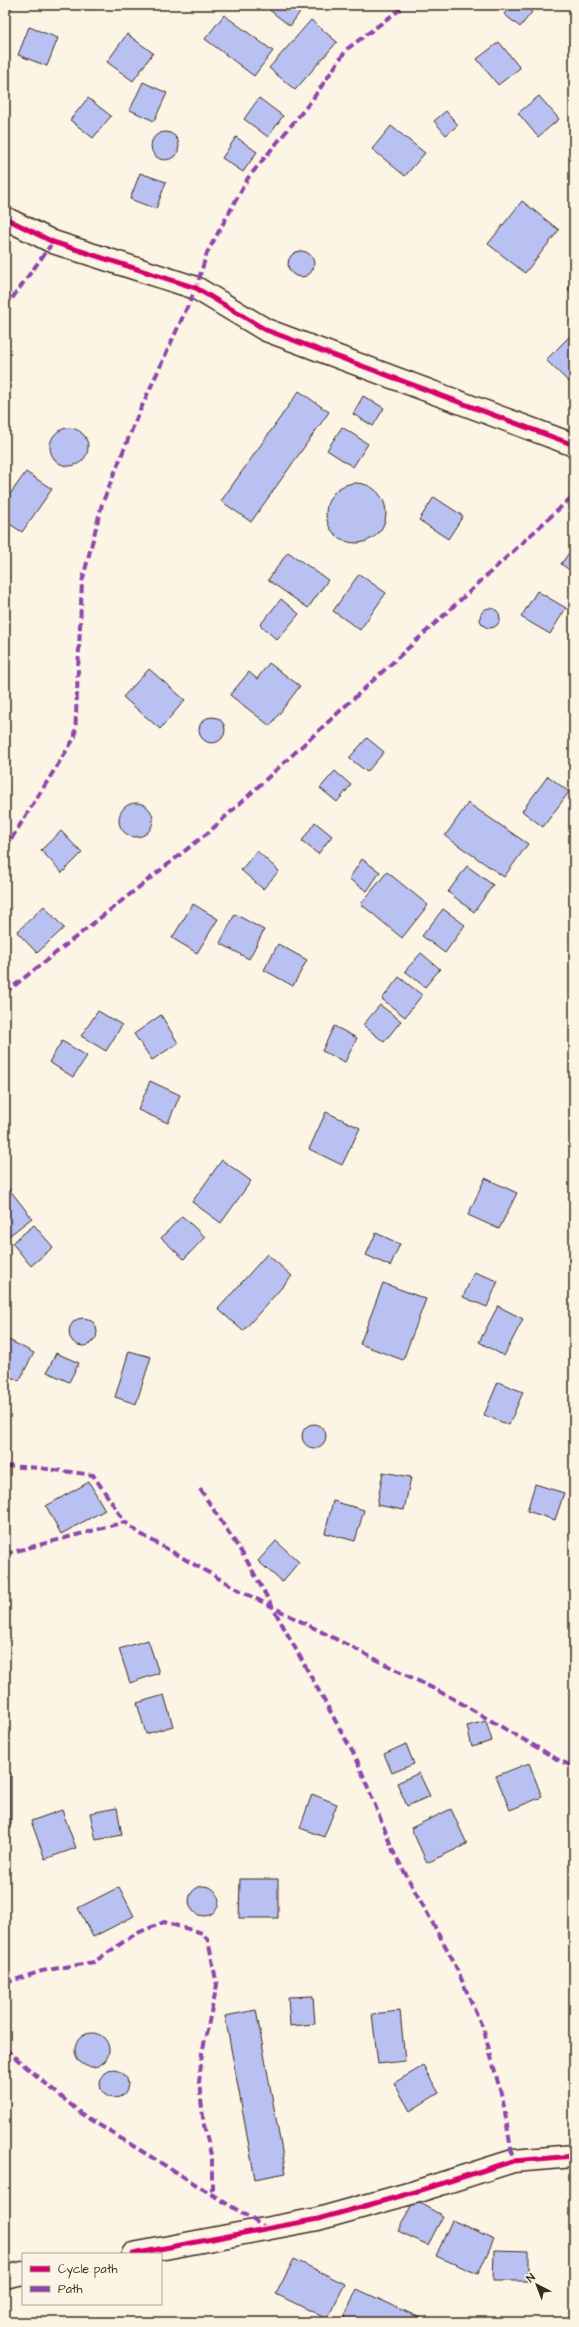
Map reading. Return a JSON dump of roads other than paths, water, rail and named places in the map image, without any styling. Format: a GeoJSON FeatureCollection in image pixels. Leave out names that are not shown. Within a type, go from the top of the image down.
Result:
{"type":"FeatureCollection","features":[{"type":"Feature","properties":{"kind":"street"},"geometry":{"type":"LineString","coordinates":[[5,218],[53,242],[196,288],[266,330],[574,445]]}},
{"type":"Feature","properties":{"kind":"street"},"geometry":{"type":"LineString","coordinates":[[138,2253],[318,2219],[415,2192],[514,2160],[574,2156]]}},
{"type":"Feature","properties":{"kind":"street"},"geometry":{"type":"LineString","coordinates":[[5,2277],[22,2274]]}}]}
